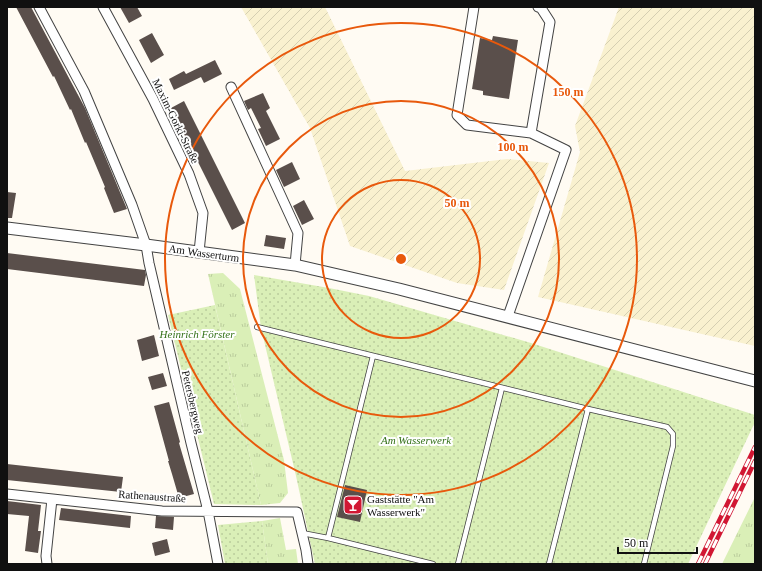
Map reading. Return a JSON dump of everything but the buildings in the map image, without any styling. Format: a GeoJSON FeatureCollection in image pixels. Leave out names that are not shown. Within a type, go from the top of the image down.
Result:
{"type":"FeatureCollection","features":[{"type":"Feature","properties":{"kind":"street"},"geometry":{"type":"LineString","coordinates":[[39,7],[84,91],[132,205],[146,245]]}},
{"type":"Feature","properties":{"kind":"street","name":"Maxim-Gorki-Straße"},"geometry":{"type":"LineString","coordinates":[[103,7],[153,99],[189,174],[203,213],[199,252]]}},
{"type":"Feature","properties":{"kind":"street"},"geometry":{"type":"LineString","coordinates":[[474,7],[457,115],[467,125],[531,133],[566,150],[508,316]]}},
{"type":"Feature","properties":{"kind":"street"},"geometry":{"type":"LineString","coordinates":[[531,133],[550,22],[542,8],[538,7]]}},
{"type":"Feature","properties":{"kind":"street"},"geometry":{"type":"LineString","coordinates":[[231,87],[298,233],[295,265]]}},
{"type":"Feature","properties":{"kind":"street","name":"Am Wasserturm"},"geometry":{"type":"LineString","coordinates":[[7,228],[295,265],[508,316],[755,381]]}},
{"type":"Feature","properties":{"kind":"street","name":"Petersbergweg"},"geometry":{"type":"LineString","coordinates":[[146,245],[180,400],[208,511],[218,564]]}},
{"type":"Feature","properties":{"kind":"street","name":"Rathenaustraße"},"geometry":{"type":"LineString","coordinates":[[7,494],[162,511],[296,512],[302,533]]}},
{"type":"Feature","properties":{"kind":"street"},"geometry":{"type":"LineString","coordinates":[[47,564],[46,556],[52,499]]}},
{"type":"Feature","properties":{"kind":"street"},"geometry":{"type":"LineString","coordinates":[[302,533],[308,564]]}},
{"type":"Feature","properties":{"kind":"lane"},"geometry":{"type":"LineString","coordinates":[[256,327],[667,427],[673,434],[673,446],[644,564]]}},
{"type":"Feature","properties":{"kind":"lane"},"geometry":{"type":"LineString","coordinates":[[328,538],[373,356]]}},
{"type":"Feature","properties":{"kind":"lane"},"geometry":{"type":"LineString","coordinates":[[458,564],[502,388]]}},
{"type":"Feature","properties":{"kind":"lane"},"geometry":{"type":"LineString","coordinates":[[549,564],[588,409]]}},
{"type":"Feature","properties":{"kind":"lane"},"geometry":{"type":"LineString","coordinates":[[302,533],[434,564]]}},
{"type":"Feature","properties":{"kind":"shaded area"},"geometry":{"type":"Polygon","coordinates":[[[241,7],[325,7],[405,171],[507,159],[549,163],[504,290],[457,283],[350,246],[310,128],[241,7]]]}},
{"type":"Feature","properties":{"kind":"shaded area"},"geometry":{"type":"Polygon","coordinates":[[[619,7],[755,7],[755,346],[538,297],[580,152],[575,126],[619,7]]]}},
{"type":"Feature","properties":{"kind":"green space"},"geometry":{"type":"Polygon","coordinates":[[[223,273],[240,289],[284,460],[288,493],[280,503],[261,505],[208,274],[223,273]]]}},
{"type":"Feature","properties":{"kind":"green space","name":"Am Wasserwerk"},"geometry":{"type":"Polygon","coordinates":[[[254,275],[369,296],[531,343],[755,415],[755,422],[688,564],[315,564],[261,328],[254,275]]]}},
{"type":"Feature","properties":{"kind":"green space","name":"Heinrich Förster"},"geometry":{"type":"Polygon","coordinates":[[[215,305],[261,505],[214,504],[168,315],[215,305]]]}},
{"type":"Feature","properties":{"kind":"green space"},"geometry":{"type":"Polygon","coordinates":[[[755,497],[755,564],[722,564],[755,497]]]}},
{"type":"Feature","properties":{"kind":"green space"},"geometry":{"type":"Polygon","coordinates":[[[280,518],[286,550],[296,549],[298,564],[268,564],[262,521],[280,518]]]}},
{"type":"Feature","properties":{"kind":"green space"},"geometry":{"type":"Polygon","coordinates":[[[262,521],[268,564],[225,564],[218,525],[262,521]]]}},
{"type":"Feature","properties":{"kind":"railway"},"geometry":{"type":"LineString","coordinates":[[698,564],[755,447]]}},
{"type":"Feature","properties":{"kind":"railway"},"geometry":{"type":"LineString","coordinates":[[705,564],[755,461]]}},
{"type":"Feature","properties":{"kind":"place","name":"Gaststätte \"Am Wasserwerk\""},"geometry":{"type":"Point","coordinates":[353,505]}}]}
